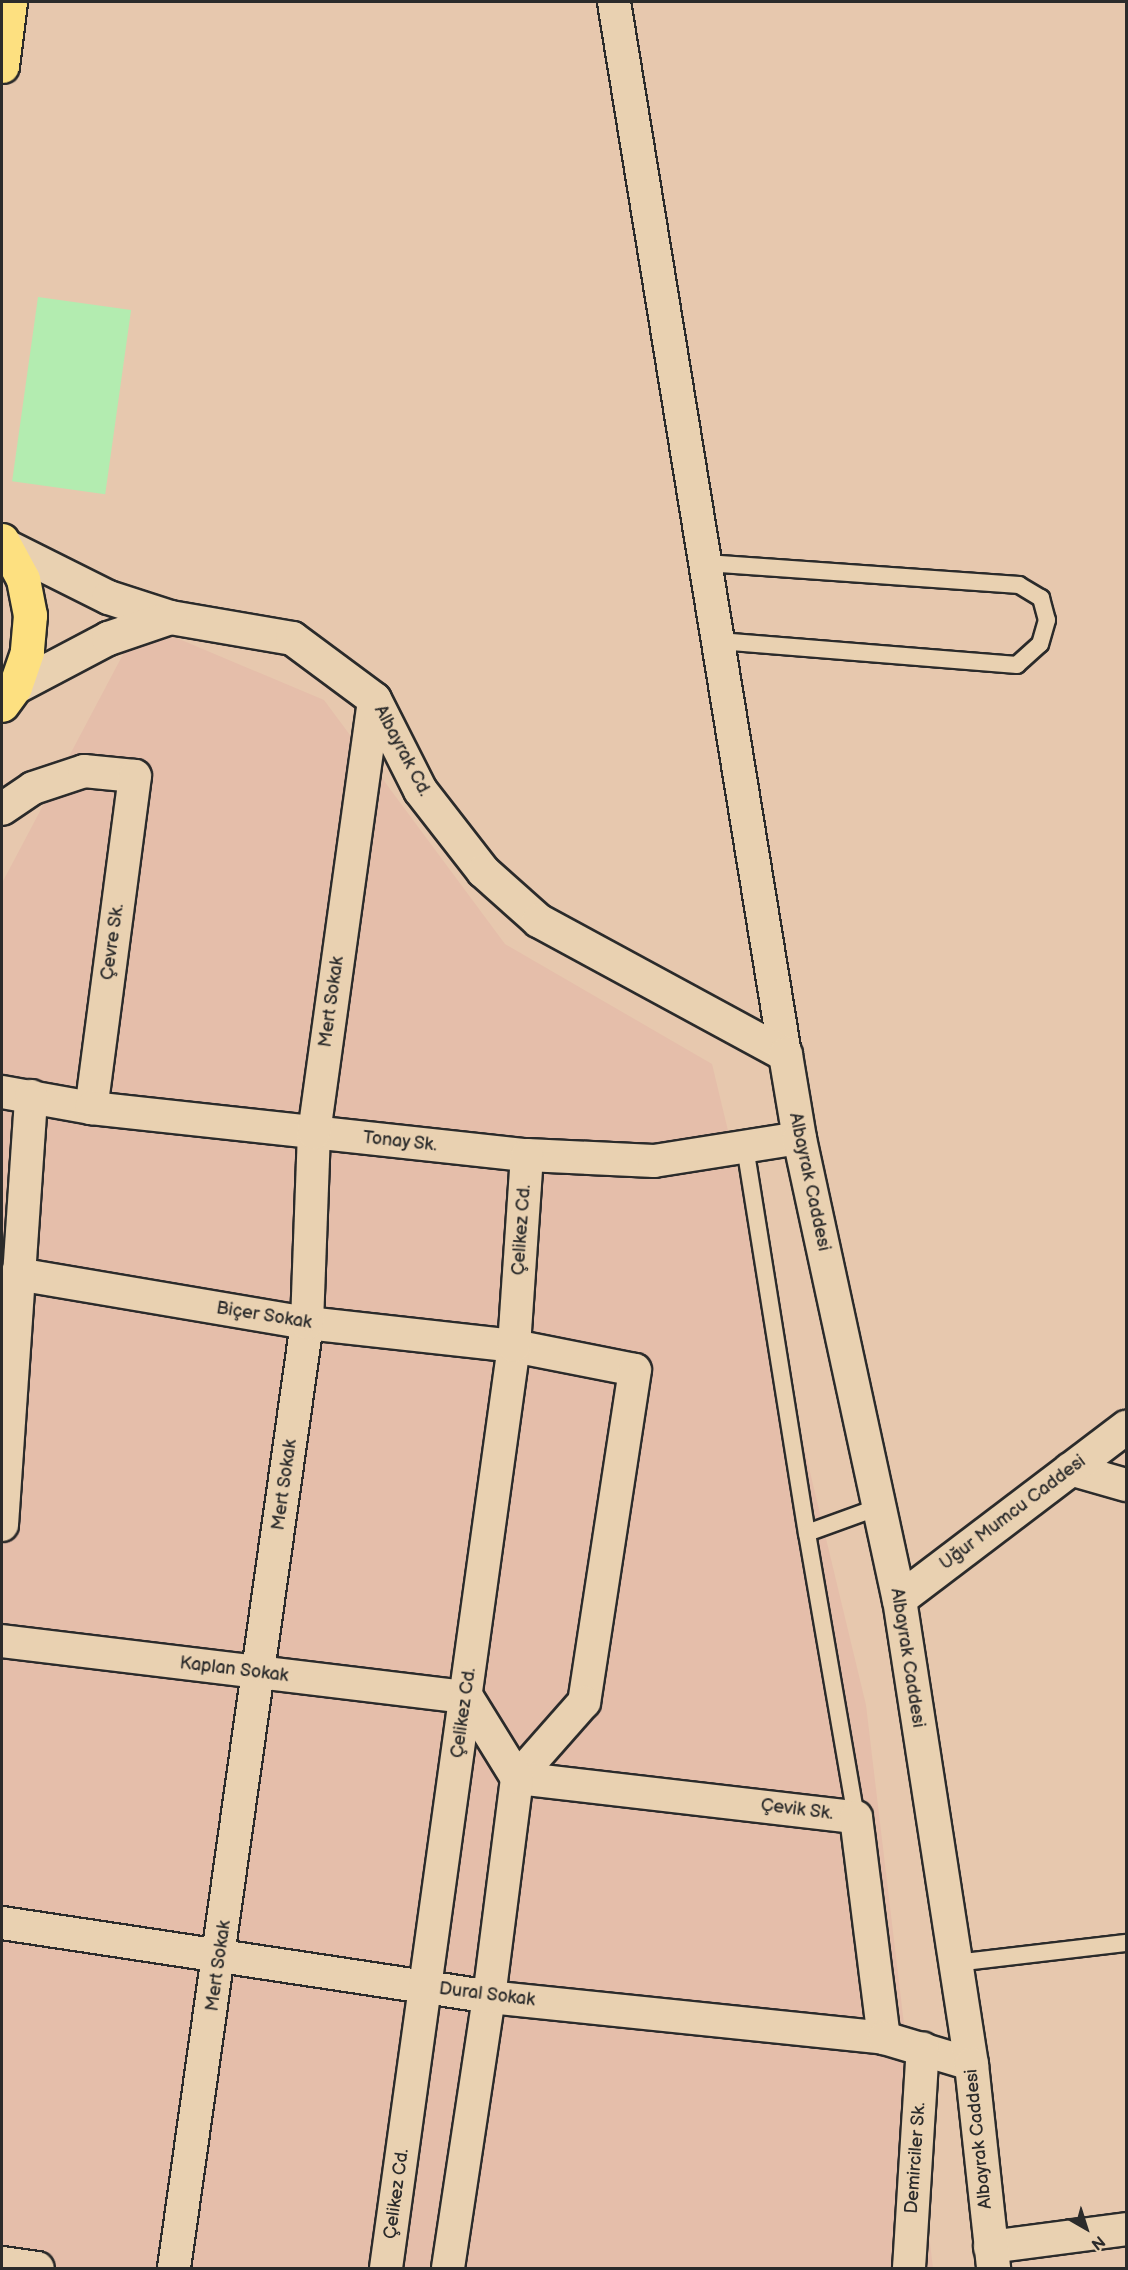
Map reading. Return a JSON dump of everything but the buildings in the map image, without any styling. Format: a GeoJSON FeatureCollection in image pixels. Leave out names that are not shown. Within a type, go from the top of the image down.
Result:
{"type":"FeatureCollection","features":[{"type":"Feature","properties":{"kind":"highway"},"geometry":{"type":"LineString","coordinates":[[2,66],[10,2]]}},
{"type":"Feature","properties":{"kind":"highway"},"geometry":{"type":"LineString","coordinates":[[4,543],[23,579],[30,615],[27,652],[8,696]]}},
{"type":"Feature","properties":{"kind":"street"},"geometry":{"type":"LineString","coordinates":[[614,2],[785,1054]]}},
{"type":"Feature","properties":{"kind":"street","name":"Albayrak Cd."},"geometry":{"type":"LineString","coordinates":[[4,543],[108,597],[170,616],[292,638],[374,699],[420,790],[483,871],[538,920],[785,1054]]}},
{"type":"Feature","properties":{"kind":"street"},"geometry":{"type":"LineString","coordinates":[[8,696],[108,638],[170,616]]}},
{"type":"Feature","properties":{"kind":"street","name":"Mert Sokak"},"geometry":{"type":"LineString","coordinates":[[174,2268],[221,1956],[307,1323],[314,1133],[374,699]]}},
{"type":"Feature","properties":{"kind":"street","name":"Çevre Sk."},"geometry":{"type":"LineString","coordinates":[[2,809],[33,788],[84,771],[135,776],[91,1108]]}},
{"type":"Feature","properties":{"kind":"street","name":"Albayrak Caddesi"},"geometry":{"type":"LineString","coordinates":[[785,1054],[799,1138],[899,1599],[971,2064],[991,2258]]}},
{"type":"Feature","properties":{"kind":"street"},"geometry":{"type":"LineString","coordinates":[[2,1525],[16,1274],[16,1094]]}},
{"type":"Feature","properties":{"kind":"street","name":"Tonay Sk."},"geometry":{"type":"LineString","coordinates":[[16,1094],[91,1108],[528,1155],[654,1161],[799,1138]]}},
{"type":"Feature","properties":{"kind":"street","name":"Çelikez Cd."},"geometry":{"type":"LineString","coordinates":[[386,2268],[514,1346],[528,1155]]}},
{"type":"Feature","properties":{"kind":"street","name":"Biçer Sokak"},"geometry":{"type":"LineString","coordinates":[[16,1274],[307,1323],[514,1346],[635,1370],[584,1702],[517,1778]]}},
{"type":"Feature","properties":{"kind":"street","name":"Uğur Mumcu Caddesi"},"geometry":{"type":"LineString","coordinates":[[899,1599],[1126,1427]]}},
{"type":"Feature","properties":{"kind":"street"},"geometry":{"type":"LineString","coordinates":[[1070,1469],[1126,1485]]}},
{"type":"Feature","properties":{"kind":"street","name":"Kaplan Sokak"},"geometry":{"type":"LineString","coordinates":[[2,1641],[466,1697]]}},
{"type":"Feature","properties":{"kind":"street"},"geometry":{"type":"LineString","coordinates":[[448,2268],[489,1996],[517,1778],[466,1697]]}},
{"type":"Feature","properties":{"kind":"street","name":"Çevik Sk."},"geometry":{"type":"LineString","coordinates":[[517,1778],[856,1817],[884,2038]]}},
{"type":"Feature","properties":{"kind":"street","name":"Dural Sokak"},"geometry":{"type":"LineString","coordinates":[[2,1923],[489,1996],[884,2038],[971,2064]]}},
{"type":"Feature","properties":{"kind":"street","name":"Demirciler Sk."},"geometry":{"type":"LineString","coordinates":[[909,2268],[923,2048]]}},
{"type":"Feature","properties":{"kind":"street"},"geometry":{"type":"LineString","coordinates":[[991,2258],[1126,2229]]}},
{"type":"Feature","properties":{"kind":"street"},"geometry":{"type":"LineString","coordinates":[[2,2263],[38,2268]]}},
{"type":"Feature","properties":{"kind":"lane"},"geometry":{"type":"LineString","coordinates":[[706,562],[1019,585],[1041,598],[1047,620],[1040,644],[1017,665],[719,642]]}},
{"type":"Feature","properties":{"kind":"lane"},"geometry":{"type":"LineString","coordinates":[[745,1147],[807,1533],[856,1817]]}},
{"type":"Feature","properties":{"kind":"lane"},"geometry":{"type":"LineString","coordinates":[[807,1533],[879,1507]]}},
{"type":"Feature","properties":{"kind":"lane"},"geometry":{"type":"LineString","coordinates":[[956,1963],[1126,1943]]}},
{"type":"Feature","properties":{"kind":"shaded area"},"geometry":{"type":"Polygon","coordinates":[[[138,626],[179,639],[324,700],[505,944],[712,1064],[866,1705],[933,2268],[2,2268],[2,883],[138,626]]]}},
{"type":"Feature","properties":{"kind":"green space"},"geometry":{"type":"Polygon","coordinates":[[[38,297],[131,310],[105,494],[12,481],[38,297]]]}}]}
